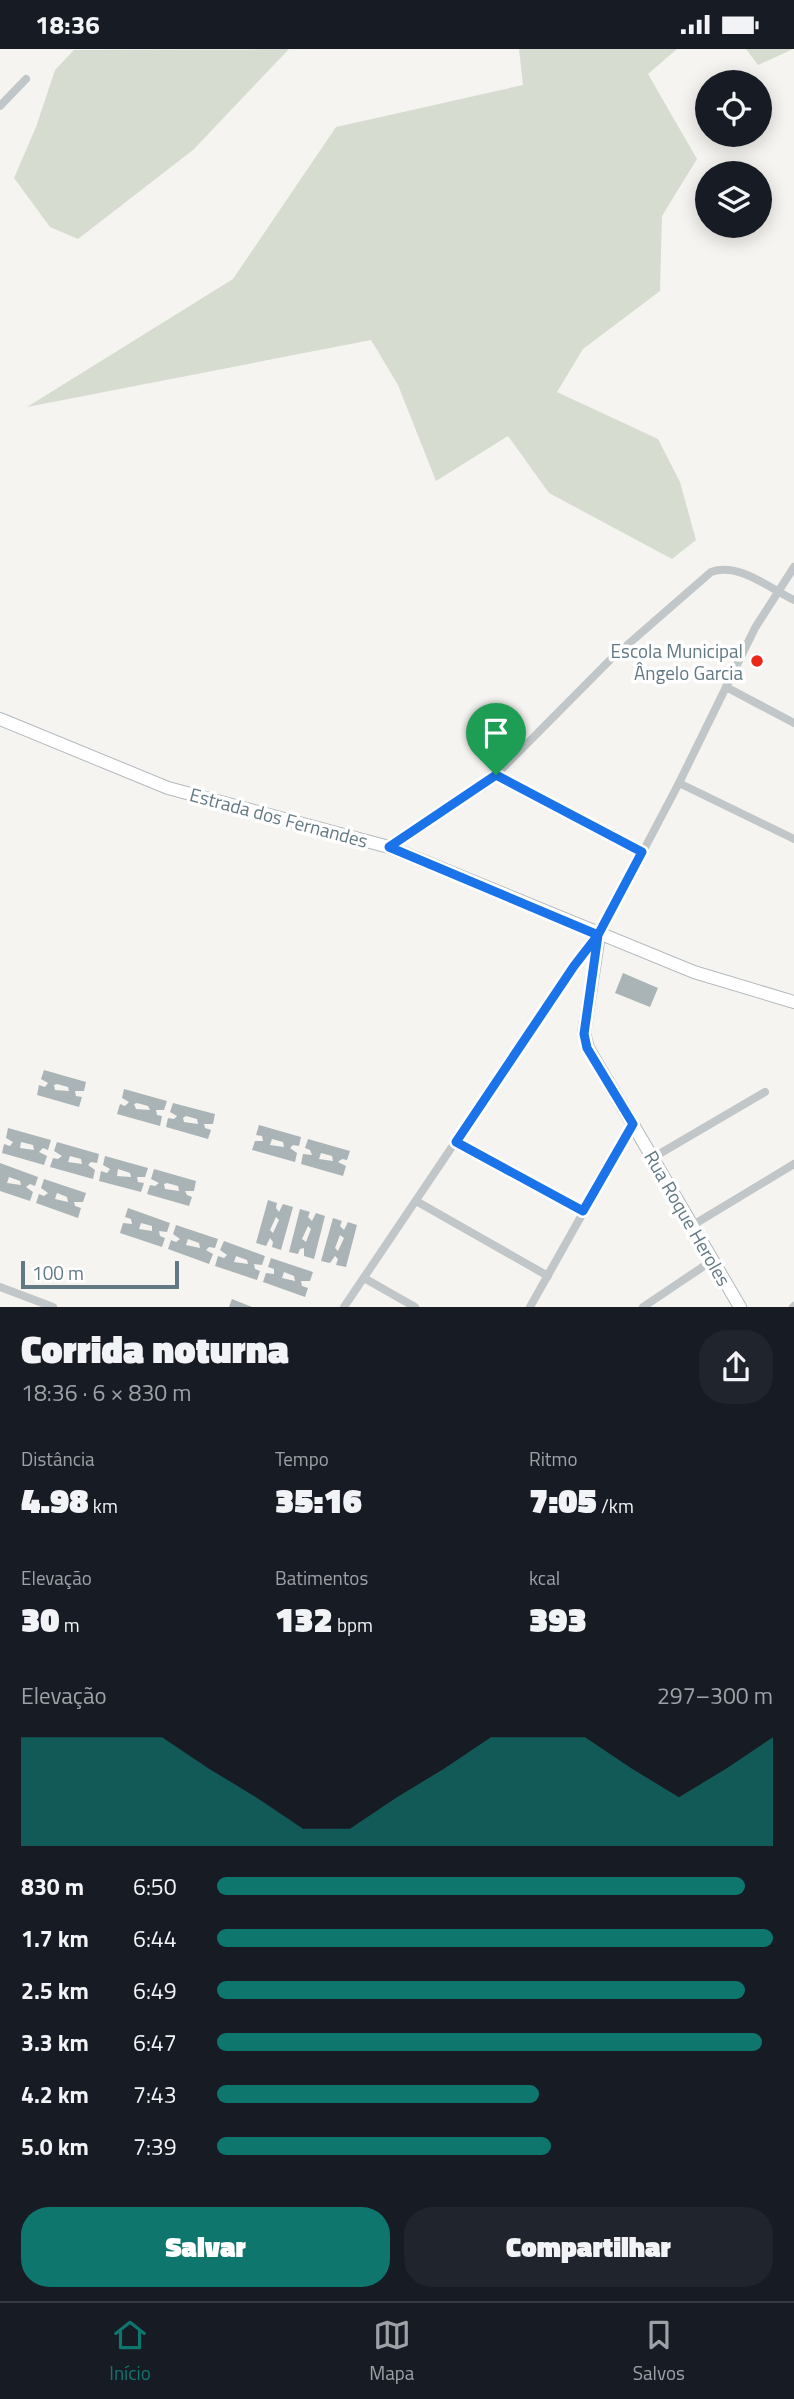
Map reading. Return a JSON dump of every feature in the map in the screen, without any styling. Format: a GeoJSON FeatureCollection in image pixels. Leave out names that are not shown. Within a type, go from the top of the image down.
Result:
{"type":"FeatureCollection","features":[{"type":"Feature","properties":{"kind":"main road","name":"Estrada dos Fernandes"},"geometry":{"type":"LineString","coordinates":[[0,719],[168,788],[389,847],[598,935],[707,977],[794,1003]]}},
{"type":"Feature","properties":{"kind":"main road","name":"Rua Roque Heroles"},"geometry":{"type":"LineString","coordinates":[[598,935],[585,1042],[740,1307]]}},
{"type":"Feature","properties":{"kind":"street"},"geometry":{"type":"LineString","coordinates":[[0,106],[26,79]]}},
{"type":"Feature","properties":{"kind":"street"},"geometry":{"type":"LineString","coordinates":[[344,1307],[574,966],[598,935],[776,591],[794,567]]}},
{"type":"Feature","properties":{"kind":"street"},"geometry":{"type":"LineString","coordinates":[[389,847],[496,775],[610,660],[700,579],[725,568],[742,573],[794,600]]}},
{"type":"Feature","properties":{"kind":"street"},"geometry":{"type":"LineString","coordinates":[[726,687],[794,723]]}},
{"type":"Feature","properties":{"kind":"street"},"geometry":{"type":"LineString","coordinates":[[496,775],[642,852]]}},
{"type":"Feature","properties":{"kind":"street"},"geometry":{"type":"LineString","coordinates":[[679,783],[794,839]]}},
{"type":"Feature","properties":{"kind":"street"},"geometry":{"type":"LineString","coordinates":[[654,1157],[765,1092]]}},
{"type":"Feature","properties":{"kind":"street"},"geometry":{"type":"LineString","coordinates":[[530,1307],[633,1124]]}},
{"type":"Feature","properties":{"kind":"street"},"geometry":{"type":"LineString","coordinates":[[456,1142],[583,1211]]}},
{"type":"Feature","properties":{"kind":"street"},"geometry":{"type":"LineString","coordinates":[[693,1224],[794,1164]]}},
{"type":"Feature","properties":{"kind":"street"},"geometry":{"type":"LineString","coordinates":[[415,1201],[548,1276]]}},
{"type":"Feature","properties":{"kind":"street"},"geometry":{"type":"LineString","coordinates":[[643,1307],[713,1260]]}},
{"type":"Feature","properties":{"kind":"street"},"geometry":{"type":"LineString","coordinates":[[364,1278],[415,1307]]}},
{"type":"Feature","properties":{"kind":"street"},"geometry":{"type":"LineString","coordinates":[[0,1287],[53,1307]]}},
{"type":"Feature","properties":{"kind":"shaded area"},"geometry":{"type":"Polygon","coordinates":[[[289,49],[193,150],[78,239],[50,227],[14,178],[36,127],[55,70],[74,50],[289,49]]]}},
{"type":"Feature","properties":{"kind":"shaded area"},"geometry":{"type":"Polygon","coordinates":[[[519,49],[677,49],[648,74],[697,159],[662,216],[660,291],[583,349],[557,392],[658,439],[680,482],[696,540],[672,559],[549,493],[508,436],[436,481],[398,385],[371,340],[27,407],[233,279],[336,127],[523,85],[519,49]]]}},
{"type":"Feature","properties":{"kind":"shaded area"},"geometry":{"type":"Polygon","coordinates":[[[746,49],[793,49],[758,65],[746,49]]]}},
{"type":"Feature","properties":{"kind":"building"},"geometry":{"type":"Polygon","coordinates":[[[623,973],[658,988],[650,1007],[615,993],[623,973]]]}},
{"type":"Feature","properties":{"kind":"building"},"geometry":{"type":"Polygon","coordinates":[[[44,1070],[86,1082],[84,1091],[75,1091],[76,1096],[82,1097],[79,1107],[37,1095],[39,1085],[45,1087],[48,1083],[41,1079],[44,1070]],[[54,1085],[55,1090],[69,1091],[68,1087],[54,1085]]]}},
{"type":"Feature","properties":{"kind":"building"},"geometry":{"type":"Polygon","coordinates":[[[124,1089],[167,1101],[164,1110],[156,1110],[157,1115],[162,1116],[160,1126],[117,1114],[120,1104],[125,1106],[129,1102],[122,1098],[124,1089]],[[134,1104],[136,1109],[150,1110],[148,1106],[134,1104]]]}},
{"type":"Feature","properties":{"kind":"building"},"geometry":{"type":"Polygon","coordinates":[[[173,1103],[215,1114],[213,1124],[204,1124],[205,1128],[211,1130],[208,1139],[166,1127],[168,1118],[174,1119],[177,1116],[170,1112],[173,1103]],[[186,1116],[183,1118],[184,1122],[198,1124],[197,1119],[186,1116]]]}},
{"type":"Feature","properties":{"kind":"building"},"geometry":{"type":"Polygon","coordinates":[[[259,1125],[301,1137],[299,1146],[293,1145],[290,1148],[297,1153],[295,1162],[252,1150],[255,1141],[263,1141],[262,1136],[256,1135],[259,1125]],[[272,1139],[270,1145],[284,1147],[283,1142],[272,1139]]]}},
{"type":"Feature","properties":{"kind":"building"},"geometry":{"type":"Polygon","coordinates":[[[8,1128],[51,1140],[48,1150],[43,1148],[39,1152],[47,1156],[44,1165],[2,1153],[4,1144],[10,1146],[13,1142],[6,1138],[8,1128]],[[21,1142],[20,1148],[34,1150],[33,1145],[21,1142]]]}},
{"type":"Feature","properties":{"kind":"building"},"geometry":{"type":"Polygon","coordinates":[[[308,1139],[350,1151],[347,1160],[338,1162],[346,1166],[343,1176],[301,1164],[303,1154],[312,1155],[310,1150],[305,1148],[308,1139]],[[321,1153],[319,1159],[333,1161],[332,1156],[321,1153]]]}},
{"type":"Feature","properties":{"kind":"building"},"geometry":{"type":"Polygon","coordinates":[[[57,1142],[99,1154],[97,1163],[91,1162],[88,1165],[95,1170],[93,1179],[50,1167],[53,1158],[62,1156],[54,1151],[57,1142]],[[70,1156],[68,1162],[82,1164],[81,1159],[70,1156]]]}},
{"type":"Feature","properties":{"kind":"building"},"geometry":{"type":"Polygon","coordinates":[[[105,1156],[148,1168],[145,1177],[137,1177],[138,1182],[144,1183],[141,1192],[99,1181],[101,1171],[107,1173],[110,1169],[103,1165],[105,1156]],[[118,1169],[117,1176],[131,1177],[130,1173],[118,1169]]]}},
{"type":"Feature","properties":{"kind":"building"},"geometry":{"type":"Polygon","coordinates":[[[0,1163],[38,1177],[35,1186],[30,1184],[26,1187],[33,1192],[30,1201],[0,1191],[0,1163]],[[9,1177],[7,1183],[21,1185],[20,1181],[9,1177]]]}},
{"type":"Feature","properties":{"kind":"building"},"geometry":{"type":"Polygon","coordinates":[[[154,1169],[196,1181],[194,1191],[185,1191],[192,1197],[189,1206],[147,1194],[150,1185],[159,1183],[151,1179],[154,1169]],[[164,1184],[165,1189],[179,1191],[178,1186],[164,1184]]]}},
{"type":"Feature","properties":{"kind":"building"},"geometry":{"type":"Polygon","coordinates":[[[44,1179],[86,1193],[83,1202],[74,1202],[75,1206],[81,1208],[78,1218],[36,1203],[39,1194],[44,1196],[48,1193],[41,1188],[44,1179]],[[57,1193],[55,1199],[68,1202],[67,1197],[57,1193]]]}},
{"type":"Feature","properties":{"kind":"building"},"geometry":{"type":"Polygon","coordinates":[[[268,1200],[277,1203],[279,1212],[283,1204],[293,1207],[281,1250],[272,1247],[270,1238],[266,1246],[256,1243],[268,1200]],[[276,1217],[270,1230],[273,1233],[279,1220],[276,1217]]]}},
{"type":"Feature","properties":{"kind":"building"},"geometry":{"type":"Polygon","coordinates":[[[128,1208],[170,1223],[167,1232],[159,1231],[160,1236],[165,1238],[162,1247],[120,1233],[123,1223],[132,1224],[131,1219],[125,1217],[128,1208]],[[141,1223],[139,1229],[152,1231],[152,1226],[141,1223]]]}},
{"type":"Feature","properties":{"kind":"building"},"geometry":{"type":"Polygon","coordinates":[[[300,1209],[310,1212],[308,1217],[312,1221],[316,1213],[325,1216],[314,1259],[304,1256],[304,1248],[300,1249],[298,1254],[289,1252],[300,1209]],[[308,1226],[302,1239],[306,1242],[311,1229],[308,1226]]]}},
{"type":"Feature","properties":{"kind":"building"},"geometry":{"type":"Polygon","coordinates":[[[333,1218],[342,1221],[340,1226],[344,1230],[348,1222],[357,1225],[346,1267],[336,1265],[338,1259],[335,1256],[330,1263],[321,1261],[333,1218]],[[340,1235],[335,1248],[338,1251],[344,1238],[340,1235]]]}},
{"type":"Feature","properties":{"kind":"building"},"geometry":{"type":"Polygon","coordinates":[[[176,1225],[218,1239],[215,1248],[209,1247],[206,1250],[213,1254],[209,1264],[168,1249],[171,1240],[176,1242],[180,1239],[173,1234],[176,1225]],[[188,1239],[186,1245],[200,1248],[199,1243],[188,1239]]]}},
{"type":"Feature","properties":{"kind":"building"},"geometry":{"type":"Polygon","coordinates":[[[224,1241],[265,1256],[262,1265],[254,1264],[255,1269],[260,1271],[257,1280],[215,1266],[218,1256],[224,1258],[227,1255],[220,1250],[224,1241]],[[236,1256],[234,1262],[248,1264],[247,1260],[236,1256]]]}},
{"type":"Feature","properties":{"kind":"building"},"geometry":{"type":"Polygon","coordinates":[[[271,1258],[313,1272],[310,1281],[301,1281],[302,1286],[308,1288],[305,1297],[263,1282],[266,1273],[274,1274],[274,1269],[268,1267],[271,1258]],[[284,1272],[282,1278],[295,1281],[294,1276],[284,1272]]]}},
{"type":"Feature","properties":{"kind":"building"},"geometry":{"type":"Polygon","coordinates":[[[232,1299],[252,1307],[229,1307],[232,1299]]]}},
{"type":"Feature","properties":{"kind":"place","name":"Escola Municipal Ângelo Garcia"},"geometry":{"type":"Point","coordinates":[757,661]}},
{"type":"Feature","properties":{"kind":"route"},"geometry":{"type":"LineString","coordinates":[[496,775],[485,786],[389,847],[598,935],[574,966],[456,1142],[583,1211],[633,1124],[587,1048],[584,1034],[598,935],[642,852],[496,775]]}}]}
